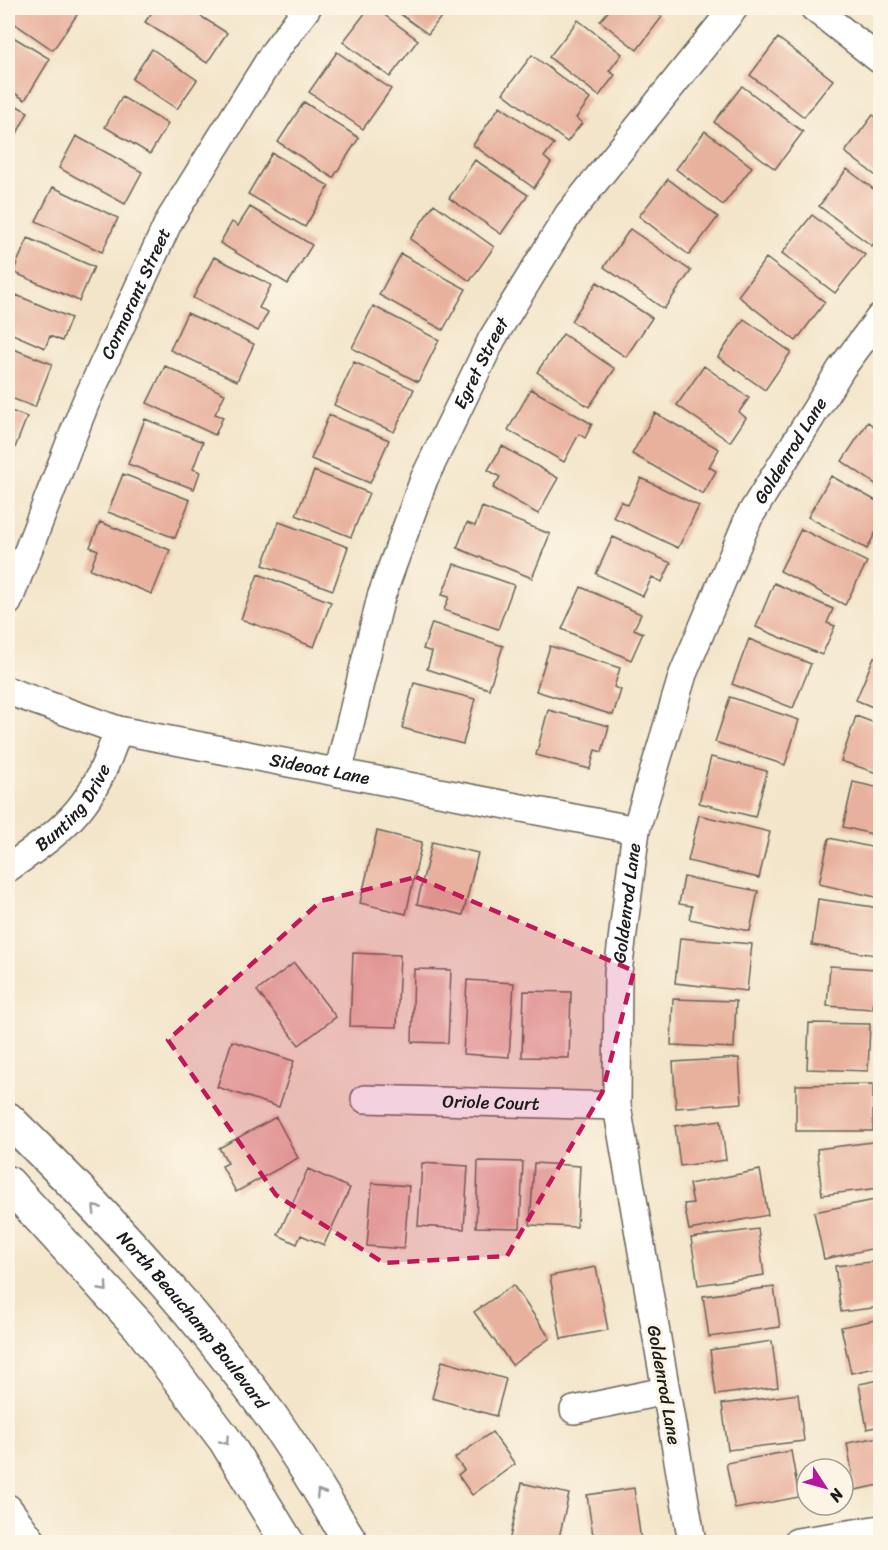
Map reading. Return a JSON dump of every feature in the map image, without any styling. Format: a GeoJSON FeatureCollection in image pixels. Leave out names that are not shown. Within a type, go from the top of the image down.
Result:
{"type":"FeatureCollection","features":[{"type":"Feature","properties":{"kind":"street","name":"Cormorant Street"},"geometry":{"type":"LineString","coordinates":[[8,602],[85,404],[169,221],[275,51],[307,8]]}},
{"type":"Feature","properties":{"kind":"street","name":"Egret Street"},"geometry":{"type":"LineString","coordinates":[[338,773],[385,586],[424,479],[492,339],[568,215],[734,8]]}},
{"type":"Feature","properties":{"kind":"street"},"geometry":{"type":"LineString","coordinates":[[814,8],[880,60]]}},
{"type":"Feature","properties":{"kind":"street","name":"Goldenrod Lane"},"geometry":{"type":"LineString","coordinates":[[692,1542],[617,1106],[618,972],[636,830],[682,674],[749,517],[841,369],[880,317]]}},
{"type":"Feature","properties":{"kind":"street","name":"Sideoat Lane"},"geometry":{"type":"LineString","coordinates":[[8,691],[118,730],[636,830]]}},
{"type":"Feature","properties":{"kind":"street","name":"Bunting Drive"},"geometry":{"type":"LineString","coordinates":[[8,868],[59,831],[87,802],[106,769],[118,730]]}},
{"type":"Feature","properties":{"kind":"street","name":"Oriole Court"},"geometry":{"type":"LineString","coordinates":[[364,1099],[617,1106]]}},
{"type":"Feature","properties":{"kind":"street","name":"North Beauchamp Boulevard"},"geometry":{"type":"LineString","coordinates":[[8,1119],[50,1159],[172,1291],[266,1409],[351,1542]]}},
{"type":"Feature","properties":{"kind":"street"},"geometry":{"type":"LineString","coordinates":[[8,1183],[139,1326],[225,1440],[287,1542]]}},
{"type":"Feature","properties":{"kind":"street"},"geometry":{"type":"LineString","coordinates":[[574,1410],[665,1391]]}},
{"type":"Feature","properties":{"kind":"street"},"geometry":{"type":"LineString","coordinates":[[8,1508],[33,1542]]}},
{"type":"Feature","properties":{"kind":"street"},"geometry":{"type":"LineString","coordinates":[[797,1542],[880,1529]]}},
{"type":"Feature","properties":{"kind":"highlighted area"},"geometry":{"type":"Polygon","coordinates":[[[416,877],[634,971],[602,1093],[507,1256],[384,1263],[276,1195],[168,1040],[321,901],[416,877]]]}},
{"type":"Feature","properties":{"kind":"building"},"geometry":{"type":"Polygon","coordinates":[[[8,8],[73,8],[79,12],[53,50],[8,19],[8,8]]]}},
{"type":"Feature","properties":{"kind":"building"},"geometry":{"type":"Polygon","coordinates":[[[155,8],[188,8],[227,33],[207,63],[145,22],[155,8]]]}},
{"type":"Feature","properties":{"kind":"building"},"geometry":{"type":"Polygon","coordinates":[[[369,8],[375,8],[418,40],[390,77],[343,42],[369,8]]]}},
{"type":"Feature","properties":{"kind":"building"},"geometry":{"type":"Polygon","coordinates":[[[392,8],[448,8],[428,34],[392,8]]]}},
{"type":"Feature","properties":{"kind":"building"},"geometry":{"type":"Polygon","coordinates":[[[611,8],[649,8],[662,17],[637,50],[600,21],[611,8]]]}},
{"type":"Feature","properties":{"kind":"building"},"geometry":{"type":"Polygon","coordinates":[[[578,20],[622,54],[609,71],[615,75],[599,96],[549,57],[578,20]]]}},
{"type":"Feature","properties":{"kind":"building"},"geometry":{"type":"Polygon","coordinates":[[[8,34],[50,59],[25,100],[8,89],[8,34]]]}},
{"type":"Feature","properties":{"kind":"building"},"geometry":{"type":"Polygon","coordinates":[[[778,38],[833,80],[804,117],[750,75],[778,38]]]}},
{"type":"Feature","properties":{"kind":"building"},"geometry":{"type":"Polygon","coordinates":[[[152,49],[197,80],[177,109],[132,79],[152,49]]]}},
{"type":"Feature","properties":{"kind":"building"},"geometry":{"type":"Polygon","coordinates":[[[337,52],[391,89],[363,129],[309,92],[337,52]]]}},
{"type":"Feature","properties":{"kind":"building"},"geometry":{"type":"Polygon","coordinates":[[[532,55],[590,99],[576,118],[582,123],[567,142],[503,93],[532,55]]]}},
{"type":"Feature","properties":{"kind":"building"},"geometry":{"type":"Polygon","coordinates":[[[742,86],[803,132],[775,169],[714,122],[742,86]]]}},
{"type":"Feature","properties":{"kind":"building"},"geometry":{"type":"Polygon","coordinates":[[[122,97],[168,124],[150,154],[105,127],[122,97]]]}},
{"type":"Feature","properties":{"kind":"building"},"geometry":{"type":"Polygon","coordinates":[[[8,101],[28,112],[8,151],[8,101]]]}},
{"type":"Feature","properties":{"kind":"building"},"geometry":{"type":"Polygon","coordinates":[[[304,102],[359,138],[333,178],[278,142],[304,102]]]}},
{"type":"Feature","properties":{"kind":"building"},"geometry":{"type":"Polygon","coordinates":[[[500,106],[554,144],[544,157],[551,163],[534,188],[473,145],[500,106]]]}},
{"type":"Feature","properties":{"kind":"building"},"geometry":{"type":"Polygon","coordinates":[[[873,115],[880,120],[880,179],[845,152],[873,115]]]}},
{"type":"Feature","properties":{"kind":"building"},"geometry":{"type":"Polygon","coordinates":[[[705,131],[752,167],[723,205],[676,169],[705,131]]]}},
{"type":"Feature","properties":{"kind":"building"},"geometry":{"type":"Polygon","coordinates":[[[76,136],[142,172],[125,204],[59,168],[76,136]]]}},
{"type":"Feature","properties":{"kind":"building"},"geometry":{"type":"Polygon","coordinates":[[[272,153],[329,186],[305,227],[248,194],[272,153]]]}},
{"type":"Feature","properties":{"kind":"building"},"geometry":{"type":"Polygon","coordinates":[[[475,160],[528,195],[501,234],[449,198],[475,160]]]}},
{"type":"Feature","properties":{"kind":"building"},"geometry":{"type":"Polygon","coordinates":[[[847,169],[880,194],[880,235],[872,246],[819,206],[847,169]]]}},
{"type":"Feature","properties":{"kind":"building"},"geometry":{"type":"Polygon","coordinates":[[[668,179],[718,217],[689,255],[639,216],[668,179]]]}},
{"type":"Feature","properties":{"kind":"building"},"geometry":{"type":"Polygon","coordinates":[[[53,187],[118,218],[102,252],[36,221],[53,187]]]}},
{"type":"Feature","properties":{"kind":"building"},"geometry":{"type":"Polygon","coordinates":[[[434,204],[494,247],[470,281],[410,239],[434,204]]]}},
{"type":"Feature","properties":{"kind":"building"},"geometry":{"type":"Polygon","coordinates":[[[250,207],[312,245],[288,284],[220,243],[232,222],[238,226],[250,207]]]}},
{"type":"Feature","properties":{"kind":"building"},"geometry":{"type":"Polygon","coordinates":[[[812,215],[865,255],[835,293],[782,253],[812,215]]]}},
{"type":"Feature","properties":{"kind":"building"},"geometry":{"type":"Polygon","coordinates":[[[630,229],[691,271],[664,309],[604,267],[630,229]]]}},
{"type":"Feature","properties":{"kind":"building"},"geometry":{"type":"Polygon","coordinates":[[[28,238],[94,267],[79,301],[13,272],[28,238]]]}},
{"type":"Feature","properties":{"kind":"building"},"geometry":{"type":"Polygon","coordinates":[[[401,254],[466,289],[443,330],[379,295],[401,254]]]}},
{"type":"Feature","properties":{"kind":"building"},"geometry":{"type":"Polygon","coordinates":[[[214,257],[271,285],[259,308],[268,312],[258,331],[193,298],[214,257]]]}},
{"type":"Feature","properties":{"kind":"building"},"geometry":{"type":"Polygon","coordinates":[[[766,258],[825,302],[796,341],[738,296],[766,258]]]}},
{"type":"Feature","properties":{"kind":"building"},"geometry":{"type":"Polygon","coordinates":[[[597,282],[652,318],[626,357],[571,321],[597,282]]]}},
{"type":"Feature","properties":{"kind":"building"},"geometry":{"type":"Polygon","coordinates":[[[16,295],[71,318],[62,341],[50,336],[45,348],[8,332],[8,317],[16,295]]]}},
{"type":"Feature","properties":{"kind":"building"},"geometry":{"type":"Polygon","coordinates":[[[373,306],[439,340],[418,382],[352,348],[373,306]]]}},
{"type":"Feature","properties":{"kind":"building"},"geometry":{"type":"Polygon","coordinates":[[[187,313],[254,344],[237,381],[170,350],[187,313]]]}},
{"type":"Feature","properties":{"kind":"building"},"geometry":{"type":"Polygon","coordinates":[[[744,319],[791,352],[765,390],[718,357],[744,319]]]}},
{"type":"Feature","properties":{"kind":"building"},"geometry":{"type":"Polygon","coordinates":[[[563,334],[615,369],[589,407],[537,372],[563,334]]]}},
{"type":"Feature","properties":{"kind":"building"},"geometry":{"type":"Polygon","coordinates":[[[8,347],[52,364],[35,407],[8,397],[8,347]]]}},
{"type":"Feature","properties":{"kind":"building"},"geometry":{"type":"Polygon","coordinates":[[[354,362],[414,389],[394,432],[334,405],[354,362]]]}},
{"type":"Feature","properties":{"kind":"building"},"geometry":{"type":"Polygon","coordinates":[[[165,366],[225,394],[215,414],[223,417],[215,435],[147,403],[165,366]]]}},
{"type":"Feature","properties":{"kind":"building"},"geometry":{"type":"Polygon","coordinates":[[[704,366],[749,398],[739,412],[746,418],[730,442],[677,405],[704,366]]]}},
{"type":"Feature","properties":{"kind":"building"},"geometry":{"type":"Polygon","coordinates":[[[531,389],[592,424],[585,438],[579,434],[564,462],[508,430],[531,389]]]}},
{"type":"Feature","properties":{"kind":"building"},"geometry":{"type":"Polygon","coordinates":[[[8,410],[27,417],[11,458],[8,457],[8,410]]]}},
{"type":"Feature","properties":{"kind":"building"},"geometry":{"type":"Polygon","coordinates":[[[655,413],[719,449],[709,467],[716,471],[703,494],[632,454],[655,413]]]}},
{"type":"Feature","properties":{"kind":"building"},"geometry":{"type":"Polygon","coordinates":[[[329,415],[389,440],[370,483],[311,459],[329,415]]]}},
{"type":"Feature","properties":{"kind":"building"},"geometry":{"type":"Polygon","coordinates":[[[145,419],[203,442],[193,469],[200,472],[194,489],[128,464],[145,419]]]}},
{"type":"Feature","properties":{"kind":"building"},"geometry":{"type":"Polygon","coordinates":[[[868,422],[880,431],[880,487],[842,461],[868,422]]]}},
{"type":"Feature","properties":{"kind":"building"},"geometry":{"type":"Polygon","coordinates":[[[502,446],[558,478],[538,514],[493,488],[500,477],[488,470],[502,446]]]}},
{"type":"Feature","properties":{"kind":"building"},"geometry":{"type":"Polygon","coordinates":[[[314,471],[369,493],[351,537],[296,515],[314,471]]]}},
{"type":"Feature","properties":{"kind":"building"},"geometry":{"type":"Polygon","coordinates":[[[123,474],[190,500],[175,538],[108,512],[123,474]]]}},
{"type":"Feature","properties":{"kind":"building"},"geometry":{"type":"Polygon","coordinates":[[[831,476],[880,503],[880,524],[867,549],[808,517],[831,476]]]}},
{"type":"Feature","properties":{"kind":"building"},"geometry":{"type":"Polygon","coordinates":[[[641,478],[699,506],[678,548],[613,517],[621,501],[628,505],[641,478]]]}},
{"type":"Feature","properties":{"kind":"building"},"geometry":{"type":"Polygon","coordinates":[[[482,507],[550,534],[532,578],[457,548],[467,523],[475,526],[482,507]]]}},
{"type":"Feature","properties":{"kind":"building"},"geometry":{"type":"Polygon","coordinates":[[[100,522],[170,550],[152,594],[90,569],[98,550],[90,547],[100,522]]]}},
{"type":"Feature","properties":{"kind":"building"},"geometry":{"type":"Polygon","coordinates":[[[279,522],[348,547],[333,590],[263,565],[279,522]]]}},
{"type":"Feature","properties":{"kind":"building"},"geometry":{"type":"Polygon","coordinates":[[[801,529],[867,562],[845,605],[780,571],[801,529]]]}},
{"type":"Feature","properties":{"kind":"building"},"geometry":{"type":"Polygon","coordinates":[[[613,537],[671,563],[662,582],[652,577],[643,596],[596,574],[613,537]]]}},
{"type":"Feature","properties":{"kind":"building"},"geometry":{"type":"Polygon","coordinates":[[[454,564],[514,585],[498,629],[444,610],[449,597],[442,595],[454,564]]]}},
{"type":"Feature","properties":{"kind":"building"},"geometry":{"type":"Polygon","coordinates":[[[258,574],[331,602],[314,647],[241,619],[258,574]]]}},
{"type":"Feature","properties":{"kind":"building"},"geometry":{"type":"Polygon","coordinates":[[[774,583],[833,609],[827,623],[835,626],[822,655],[756,627],[774,583]]]}},
{"type":"Feature","properties":{"kind":"building"},"geometry":{"type":"Polygon","coordinates":[[[581,587],[641,614],[634,629],[643,633],[631,660],[562,629],[581,587]]]}},
{"type":"Feature","properties":{"kind":"building"},"geometry":{"type":"Polygon","coordinates":[[[432,623],[503,646],[489,689],[427,669],[432,652],[423,649],[432,623]]]}},
{"type":"Feature","properties":{"kind":"building"},"geometry":{"type":"Polygon","coordinates":[[[749,639],[811,664],[793,708],[732,684],[749,639]]]}},
{"type":"Feature","properties":{"kind":"building"},"geometry":{"type":"Polygon","coordinates":[[[550,646],[620,668],[614,687],[621,690],[613,715],[536,691],[550,646]]]}},
{"type":"Feature","properties":{"kind":"building"},"geometry":{"type":"Polygon","coordinates":[[[874,657],[880,659],[880,710],[856,700],[874,657]]]}},
{"type":"Feature","properties":{"kind":"building"},"geometry":{"type":"Polygon","coordinates":[[[414,683],[475,699],[463,744],[402,728],[414,683]]]}},
{"type":"Feature","properties":{"kind":"building"},"geometry":{"type":"Polygon","coordinates":[[[730,697],[799,720],[785,765],[715,742],[730,697]]]}},
{"type":"Feature","properties":{"kind":"building"},"geometry":{"type":"Polygon","coordinates":[[[548,710],[609,726],[602,752],[595,750],[590,769],[536,755],[548,710]]]}},
{"type":"Feature","properties":{"kind":"building"},"geometry":{"type":"Polygon","coordinates":[[[856,716],[880,725],[880,774],[841,761],[856,716]]]}},
{"type":"Feature","properties":{"kind":"building"},"geometry":{"type":"Polygon","coordinates":[[[711,757],[767,771],[755,817],[699,803],[711,757]]]}},
{"type":"Feature","properties":{"kind":"building"},"geometry":{"type":"Polygon","coordinates":[[[853,782],[880,788],[880,836],[843,827],[853,782]]]}},
{"type":"Feature","properties":{"kind":"building"},"geometry":{"type":"Polygon","coordinates":[[[699,815],[770,832],[759,878],[688,861],[699,815]]]}},
{"type":"Feature","properties":{"kind":"building"},"geometry":{"type":"Polygon","coordinates":[[[377,831],[422,842],[406,914],[360,903],[377,831]]]}},
{"type":"Feature","properties":{"kind":"building"},"geometry":{"type":"Polygon","coordinates":[[[829,838],[880,849],[880,898],[819,884],[829,838]]]}},
{"type":"Feature","properties":{"kind":"building"},"geometry":{"type":"Polygon","coordinates":[[[432,842],[478,853],[463,915],[417,904],[432,842]]]}},
{"type":"Feature","properties":{"kind":"building"},"geometry":{"type":"Polygon","coordinates":[[[684,877],[758,891],[750,931],[689,919],[692,906],[679,904],[684,877]]]}},
{"type":"Feature","properties":{"kind":"building"},"geometry":{"type":"Polygon","coordinates":[[[818,899],[880,908],[875,955],[812,945],[818,899]]]}},
{"type":"Feature","properties":{"kind":"building"},"geometry":{"type":"Polygon","coordinates":[[[680,938],[752,944],[747,991],[675,983],[680,938]]]}},
{"type":"Feature","properties":{"kind":"building"},"geometry":{"type":"Polygon","coordinates":[[[353,953],[400,955],[397,1027],[350,1026],[353,953]]]}},
{"type":"Feature","properties":{"kind":"building"},"geometry":{"type":"Polygon","coordinates":[[[294,963],[336,1017],[299,1045],[257,991],[294,963]]]}},
{"type":"Feature","properties":{"kind":"building"},"geometry":{"type":"Polygon","coordinates":[[[830,966],[876,969],[873,1009],[827,1006],[830,966]]]}},
{"type":"Feature","properties":{"kind":"building"},"geometry":{"type":"Polygon","coordinates":[[[414,969],[451,970],[448,1043],[412,1042],[414,969]]]}},
{"type":"Feature","properties":{"kind":"building"},"geometry":{"type":"Polygon","coordinates":[[[467,980],[514,983],[509,1057],[463,1054],[467,980]]]}},
{"type":"Feature","properties":{"kind":"building"},"geometry":{"type":"Polygon","coordinates":[[[524,991],[571,992],[569,1058],[522,1057],[524,991]]]}},
{"type":"Feature","properties":{"kind":"building"},"geometry":{"type":"Polygon","coordinates":[[[673,999],[736,1001],[734,1048],[671,1045],[673,999]]]}},
{"type":"Feature","properties":{"kind":"building"},"geometry":{"type":"Polygon","coordinates":[[[809,1023],[870,1024],[868,1071],[807,1069],[809,1023]]]}},
{"type":"Feature","properties":{"kind":"building"},"geometry":{"type":"Polygon","coordinates":[[[232,1041],[294,1061],[279,1107],[217,1087],[232,1041]]]}},
{"type":"Feature","properties":{"kind":"building"},"geometry":{"type":"Polygon","coordinates":[[[739,1058],[742,1103],[676,1108],[673,1062],[739,1058]]]}},
{"type":"Feature","properties":{"kind":"building"},"geometry":{"type":"Polygon","coordinates":[[[873,1084],[873,1131],[796,1131],[796,1085],[873,1084]]]}},
{"type":"Feature","properties":{"kind":"building"},"geometry":{"type":"Polygon","coordinates":[[[276,1117],[298,1158],[236,1192],[222,1166],[228,1163],[219,1148],[276,1117]]]}},
{"type":"Feature","properties":{"kind":"building"},"geometry":{"type":"Polygon","coordinates":[[[721,1120],[726,1160],[680,1166],[675,1126],[721,1120]]]}},
{"type":"Feature","properties":{"kind":"building"},"geometry":{"type":"Polygon","coordinates":[[[880,1141],[880,1188],[822,1195],[817,1149],[880,1141]]]}},
{"type":"Feature","properties":{"kind":"building"},"geometry":{"type":"Polygon","coordinates":[[[478,1161],[523,1162],[520,1228],[476,1227],[478,1161]]]}},
{"type":"Feature","properties":{"kind":"building"},"geometry":{"type":"Polygon","coordinates":[[[422,1163],[468,1166],[464,1229],[418,1226],[422,1163]]]}},
{"type":"Feature","properties":{"kind":"building"},"geometry":{"type":"Polygon","coordinates":[[[534,1163],[580,1166],[577,1227],[530,1225],[534,1163]]]}},
{"type":"Feature","properties":{"kind":"building"},"geometry":{"type":"Polygon","coordinates":[[[308,1169],[350,1188],[324,1245],[301,1235],[297,1244],[278,1235],[308,1169]]]}},
{"type":"Feature","properties":{"kind":"building"},"geometry":{"type":"Polygon","coordinates":[[[760,1170],[768,1215],[689,1230],[684,1204],[693,1203],[689,1184],[760,1170]]]}},
{"type":"Feature","properties":{"kind":"building"},"geometry":{"type":"Polygon","coordinates":[[[372,1183],[409,1186],[404,1249],[367,1246],[372,1183]]]}},
{"type":"Feature","properties":{"kind":"building"},"geometry":{"type":"Polygon","coordinates":[[[880,1199],[880,1247],[824,1259],[814,1212],[880,1199]]]}},
{"type":"Feature","properties":{"kind":"building"},"geometry":{"type":"Polygon","coordinates":[[[758,1229],[764,1275],[698,1285],[691,1238],[758,1229]]]}},
{"type":"Feature","properties":{"kind":"building"},"geometry":{"type":"Polygon","coordinates":[[[880,1261],[880,1307],[841,1312],[835,1266],[880,1261]]]}},
{"type":"Feature","properties":{"kind":"building"},"geometry":{"type":"Polygon","coordinates":[[[596,1267],[608,1330],[561,1339],[550,1276],[596,1267]]]}},
{"type":"Feature","properties":{"kind":"building"},"geometry":{"type":"Polygon","coordinates":[[[513,1285],[550,1338],[512,1365],[474,1312],[513,1285]]]}},
{"type":"Feature","properties":{"kind":"building"},"geometry":{"type":"Polygon","coordinates":[[[774,1287],[780,1327],[709,1337],[703,1296],[774,1287]]]}},
{"type":"Feature","properties":{"kind":"building"},"geometry":{"type":"Polygon","coordinates":[[[880,1319],[880,1367],[851,1373],[841,1327],[880,1319]]]}},
{"type":"Feature","properties":{"kind":"building"},"geometry":{"type":"Polygon","coordinates":[[[772,1341],[778,1387],[716,1395],[710,1350],[772,1341]]]}},
{"type":"Feature","properties":{"kind":"building"},"geometry":{"type":"Polygon","coordinates":[[[442,1361],[506,1379],[496,1416],[432,1398],[442,1361]]]}},
{"type":"Feature","properties":{"kind":"building"},"geometry":{"type":"Polygon","coordinates":[[[880,1380],[880,1426],[867,1429],[859,1384],[880,1380]]]}},
{"type":"Feature","properties":{"kind":"building"},"geometry":{"type":"Polygon","coordinates":[[[798,1394],[804,1441],[728,1450],[722,1404],[798,1394]]]}},
{"type":"Feature","properties":{"kind":"building"},"geometry":{"type":"Polygon","coordinates":[[[492,1432],[515,1464],[472,1495],[458,1475],[464,1470],[455,1458],[492,1432]]]}},
{"type":"Feature","properties":{"kind":"building"},"geometry":{"type":"Polygon","coordinates":[[[880,1437],[880,1485],[855,1490],[855,1457],[849,1457],[847,1443],[880,1437]]]}},
{"type":"Feature","properties":{"kind":"building"},"geometry":{"type":"Polygon","coordinates":[[[791,1451],[795,1474],[795,1498],[735,1509],[726,1463],[791,1451]]]}},
{"type":"Feature","properties":{"kind":"building"},"geometry":{"type":"Polygon","coordinates":[[[522,1483],[569,1494],[558,1542],[509,1542],[522,1483]]]}},
{"type":"Feature","properties":{"kind":"building"},"geometry":{"type":"Polygon","coordinates":[[[634,1488],[641,1542],[594,1542],[587,1495],[634,1488]]]}}]}
